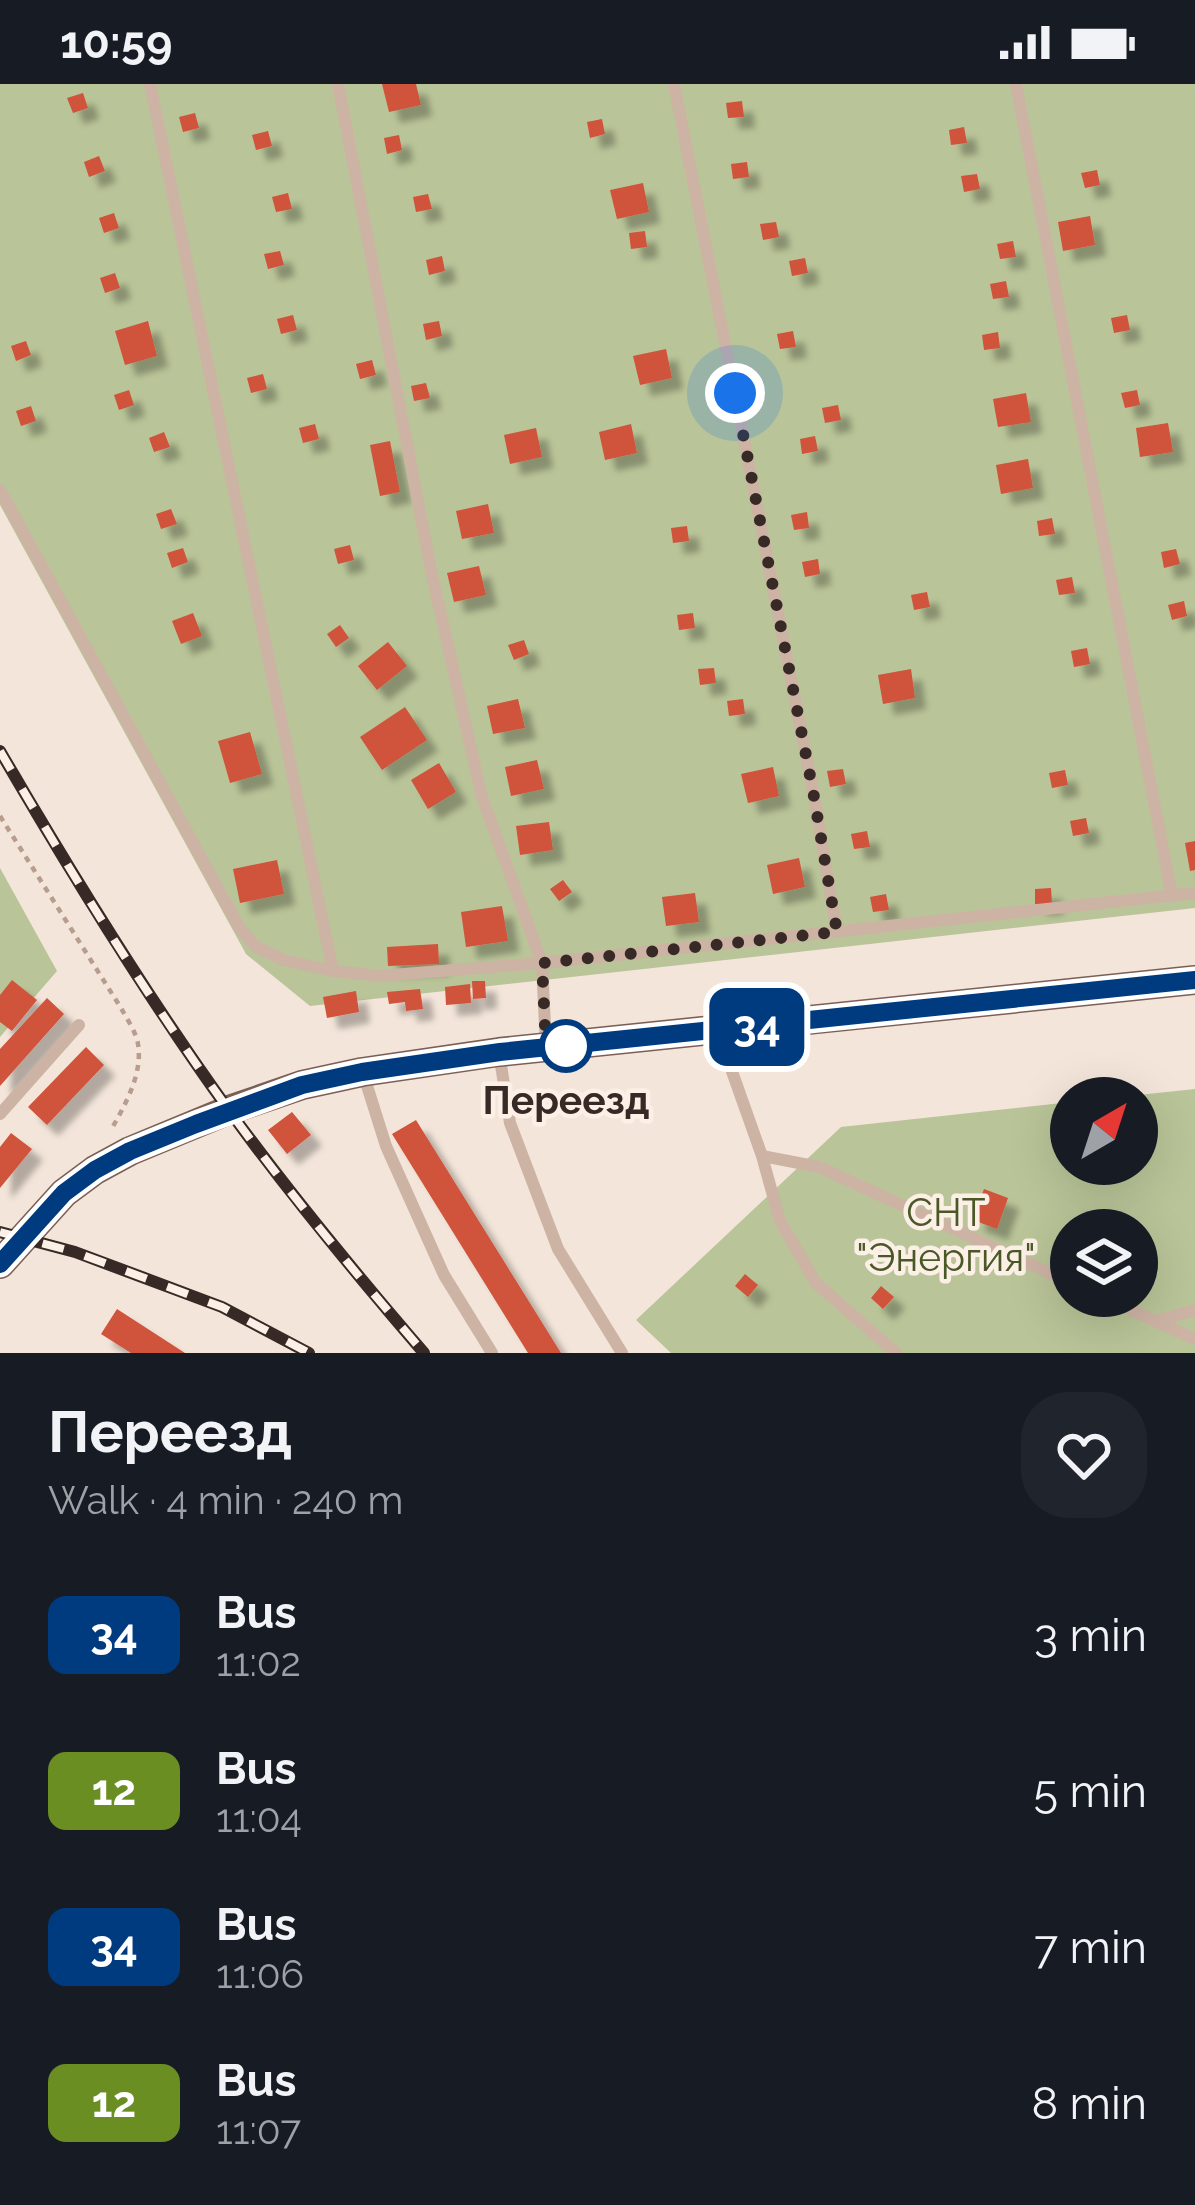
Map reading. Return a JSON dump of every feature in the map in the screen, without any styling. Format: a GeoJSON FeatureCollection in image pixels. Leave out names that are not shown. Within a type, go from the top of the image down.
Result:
{"type":"FeatureCollection","features":[{"type":"Feature","properties":{"kind":"main road"},"geometry":{"type":"LineString","coordinates":[[0,1264],[64,1193],[122,1155],[302,1085],[500,1052],[1195,980]]}},
{"type":"Feature","properties":{"kind":"lane"},"geometry":{"type":"LineString","coordinates":[[150,84],[333,971]]}},
{"type":"Feature","properties":{"kind":"lane"},"geometry":{"type":"LineString","coordinates":[[338,84],[432,575],[482,797],[542,963],[546,1048]]}},
{"type":"Feature","properties":{"kind":"lane"},"geometry":{"type":"LineString","coordinates":[[674,84],[837,932]]}},
{"type":"Feature","properties":{"kind":"lane"},"geometry":{"type":"LineString","coordinates":[[1016,84],[1172,896]]}},
{"type":"Feature","properties":{"kind":"lane"},"geometry":{"type":"LineString","coordinates":[[0,490],[239,927],[254,946],[284,960],[380,976],[1195,893]]}},
{"type":"Feature","properties":{"kind":"lane"},"geometry":{"type":"LineString","coordinates":[[0,1114],[80,1025]]}},
{"type":"Feature","properties":{"kind":"lane"},"geometry":{"type":"LineString","coordinates":[[718,1031],[763,1156],[780,1221],[816,1283],[896,1353]]}},
{"type":"Feature","properties":{"kind":"lane"},"geometry":{"type":"LineString","coordinates":[[500,1052],[510,1123],[558,1249],[622,1353]]}},
{"type":"Feature","properties":{"kind":"lane"},"geometry":{"type":"LineString","coordinates":[[362,1072],[386,1146],[444,1276],[493,1353]]}},
{"type":"Feature","properties":{"kind":"lane"},"geometry":{"type":"LineString","coordinates":[[763,1156],[819,1167],[1050,1272]]}},
{"type":"Feature","properties":{"kind":"lane"},"geometry":{"type":"LineString","coordinates":[[1156,1322],[1195,1310]]}},
{"type":"Feature","properties":{"kind":"lane"},"geometry":{"type":"LineString","coordinates":[[1145,1317],[1195,1339]]}},
{"type":"Feature","properties":{"kind":"path"},"geometry":{"type":"LineString","coordinates":[[0,816],[138,1040],[139,1059],[128,1100],[112,1130],[122,1155]]}},
{"type":"Feature","properties":{"kind":"green space"},"geometry":{"type":"Polygon","coordinates":[[[0,84],[1195,84],[1195,908],[310,1006],[246,954],[0,505],[0,84]]]}},
{"type":"Feature","properties":{"kind":"green space"},"geometry":{"type":"Polygon","coordinates":[[[0,868],[57,971],[0,1037],[0,868]]]}},
{"type":"Feature","properties":{"kind":"green space","name":"СНТ \"Энергия\""},"geometry":{"type":"Polygon","coordinates":[[[1195,1089],[1195,1353],[671,1353],[636,1320],[841,1127],[1050,1104],[1050,1185],[1158,1185],[1158,1093],[1195,1089]]]}},
{"type":"Feature","properties":{"kind":"building"},"geometry":{"type":"Polygon","coordinates":[[[382,84],[416,84],[421,105],[389,112],[382,84]]]}},
{"type":"Feature","properties":{"kind":"building"},"geometry":{"type":"Polygon","coordinates":[[[83,93],[88,108],[73,113],[67,98],[83,93]]]}},
{"type":"Feature","properties":{"kind":"building"},"geometry":{"type":"Polygon","coordinates":[[[742,101],[744,117],[728,118],[726,103],[742,101]]]}},
{"type":"Feature","properties":{"kind":"building"},"geometry":{"type":"Polygon","coordinates":[[[195,113],[199,128],[183,132],[179,117],[195,113]]]}},
{"type":"Feature","properties":{"kind":"building"},"geometry":{"type":"Polygon","coordinates":[[[602,119],[605,134],[590,138],[587,122],[602,119]]]}},
{"type":"Feature","properties":{"kind":"building"},"geometry":{"type":"Polygon","coordinates":[[[964,127],[967,143],[951,145],[949,130],[964,127]]]}},
{"type":"Feature","properties":{"kind":"building"},"geometry":{"type":"Polygon","coordinates":[[[268,131],[272,146],[256,150],[252,135],[268,131]]]}},
{"type":"Feature","properties":{"kind":"building"},"geometry":{"type":"Polygon","coordinates":[[[399,135],[402,150],[387,154],[384,138],[399,135]]]}},
{"type":"Feature","properties":{"kind":"building"},"geometry":{"type":"Polygon","coordinates":[[[99,156],[105,171],[89,177],[84,162],[99,156]]]}},
{"type":"Feature","properties":{"kind":"building"},"geometry":{"type":"Polygon","coordinates":[[[747,162],[749,177],[733,179],[731,164],[747,162]]]}},
{"type":"Feature","properties":{"kind":"building"},"geometry":{"type":"Polygon","coordinates":[[[1097,170],[1100,185],[1085,188],[1081,173],[1097,170]]]}},
{"type":"Feature","properties":{"kind":"building"},"geometry":{"type":"Polygon","coordinates":[[[977,174],[980,189],[964,192],[961,176],[977,174]]]}},
{"type":"Feature","properties":{"kind":"building"},"geometry":{"type":"Polygon","coordinates":[[[643,183],[649,212],[617,219],[610,190],[643,183]]]}},
{"type":"Feature","properties":{"kind":"building"},"geometry":{"type":"Polygon","coordinates":[[[288,193],[292,209],[276,212],[272,197],[288,193]]]}},
{"type":"Feature","properties":{"kind":"building"},"geometry":{"type":"Polygon","coordinates":[[[428,194],[432,209],[416,212],[413,197],[428,194]]]}},
{"type":"Feature","properties":{"kind":"building"},"geometry":{"type":"Polygon","coordinates":[[[114,213],[119,228],[104,233],[99,218],[114,213]]]}},
{"type":"Feature","properties":{"kind":"building"},"geometry":{"type":"Polygon","coordinates":[[[1090,216],[1095,245],[1063,251],[1058,222],[1090,216]]]}},
{"type":"Feature","properties":{"kind":"building"},"geometry":{"type":"Polygon","coordinates":[[[776,222],[779,237],[763,240],[760,224],[776,222]]]}},
{"type":"Feature","properties":{"kind":"building"},"geometry":{"type":"Polygon","coordinates":[[[645,231],[647,247],[631,249],[629,233],[645,231]]]}},
{"type":"Feature","properties":{"kind":"building"},"geometry":{"type":"Polygon","coordinates":[[[1013,241],[1016,257],[1000,259],[997,244],[1013,241]]]}},
{"type":"Feature","properties":{"kind":"building"},"geometry":{"type":"Polygon","coordinates":[[[280,251],[284,265],[268,269],[264,254],[280,251]]]}},
{"type":"Feature","properties":{"kind":"building"},"geometry":{"type":"Polygon","coordinates":[[[442,256],[445,271],[429,275],[426,260],[442,256]]]}},
{"type":"Feature","properties":{"kind":"building"},"geometry":{"type":"Polygon","coordinates":[[[805,258],[808,273],[792,276],[789,261],[805,258]]]}},
{"type":"Feature","properties":{"kind":"building"},"geometry":{"type":"Polygon","coordinates":[[[115,273],[120,288],[105,293],[100,278],[115,273]]]}},
{"type":"Feature","properties":{"kind":"building"},"geometry":{"type":"Polygon","coordinates":[[[1006,281],[1009,297],[993,299],[990,284],[1006,281]]]}},
{"type":"Feature","properties":{"kind":"building"},"geometry":{"type":"Polygon","coordinates":[[[293,315],[297,330],[281,334],[277,319],[293,315]]]}},
{"type":"Feature","properties":{"kind":"building"},"geometry":{"type":"Polygon","coordinates":[[[1127,315],[1130,330],[1114,333],[1111,318],[1127,315]]]}},
{"type":"Feature","properties":{"kind":"building"},"geometry":{"type":"Polygon","coordinates":[[[148,321],[157,356],[125,365],[115,331],[148,321]]]}},
{"type":"Feature","properties":{"kind":"building"},"geometry":{"type":"Polygon","coordinates":[[[439,321],[442,336],[426,340],[423,324],[439,321]]]}},
{"type":"Feature","properties":{"kind":"building"},"geometry":{"type":"Polygon","coordinates":[[[793,331],[796,347],[780,349],[777,334],[793,331]]]}},
{"type":"Feature","properties":{"kind":"building"},"geometry":{"type":"Polygon","coordinates":[[[998,332],[1000,348],[984,350],[982,335],[998,332]]]}},
{"type":"Feature","properties":{"kind":"building"},"geometry":{"type":"Polygon","coordinates":[[[26,341],[31,355],[16,361],[11,346],[26,341]]]}},
{"type":"Feature","properties":{"kind":"building"},"geometry":{"type":"Polygon","coordinates":[[[666,349],[672,378],[640,385],[633,356],[666,349]]]}},
{"type":"Feature","properties":{"kind":"building"},"geometry":{"type":"Polygon","coordinates":[[[372,360],[376,375],[360,379],[356,364],[372,360]]]}},
{"type":"Feature","properties":{"kind":"building"},"geometry":{"type":"Polygon","coordinates":[[[263,374],[267,389],[251,393],[247,378],[263,374]]]}},
{"type":"Feature","properties":{"kind":"building"},"geometry":{"type":"Polygon","coordinates":[[[426,383],[430,398],[414,401],[411,386],[426,383]]]}},
{"type":"Feature","properties":{"kind":"building"},"geometry":{"type":"Polygon","coordinates":[[[129,390],[134,405],[119,410],[114,395],[129,390]]]}},
{"type":"Feature","properties":{"kind":"building"},"geometry":{"type":"Polygon","coordinates":[[[1137,390],[1140,405],[1125,408],[1121,393],[1137,390]]]}},
{"type":"Feature","properties":{"kind":"building"},"geometry":{"type":"Polygon","coordinates":[[[1026,393],[1031,422],[998,427],[993,399],[1026,393]]]}},
{"type":"Feature","properties":{"kind":"building"},"geometry":{"type":"Polygon","coordinates":[[[838,405],[841,420],[825,423],[822,408],[838,405]]]}},
{"type":"Feature","properties":{"kind":"building"},"geometry":{"type":"Polygon","coordinates":[[[31,406],[36,421],[21,426],[16,411],[31,406]]]}},
{"type":"Feature","properties":{"kind":"building"},"geometry":{"type":"Polygon","coordinates":[[[1168,423],[1173,452],[1140,457],[1136,428],[1168,423]]]}},
{"type":"Feature","properties":{"kind":"building"},"geometry":{"type":"Polygon","coordinates":[[[315,424],[319,439],[303,443],[299,428],[315,424]]]}},
{"type":"Feature","properties":{"kind":"building"},"geometry":{"type":"Polygon","coordinates":[[[631,424],[637,453],[605,460],[599,432],[631,424]]]}},
{"type":"Feature","properties":{"kind":"building"},"geometry":{"type":"Polygon","coordinates":[[[536,428],[542,457],[510,464],[504,435],[536,428]]]}},
{"type":"Feature","properties":{"kind":"building"},"geometry":{"type":"Polygon","coordinates":[[[164,432],[170,447],[154,452],[149,438],[164,432]]]}},
{"type":"Feature","properties":{"kind":"building"},"geometry":{"type":"Polygon","coordinates":[[[815,436],[818,451],[802,454],[800,439],[815,436]]]}},
{"type":"Feature","properties":{"kind":"building"},"geometry":{"type":"Polygon","coordinates":[[[390,441],[400,492],[380,496],[370,445],[390,441]]]}},
{"type":"Feature","properties":{"kind":"building"},"geometry":{"type":"Polygon","coordinates":[[[1028,459],[1033,488],[1001,494],[996,465],[1028,459]]]}},
{"type":"Feature","properties":{"kind":"building"},"geometry":{"type":"Polygon","coordinates":[[[488,504],[494,533],[462,539],[456,511],[488,504]]]}},
{"type":"Feature","properties":{"kind":"building"},"geometry":{"type":"Polygon","coordinates":[[[171,509],[177,524],[161,529],[156,514],[171,509]]]}},
{"type":"Feature","properties":{"kind":"building"},"geometry":{"type":"Polygon","coordinates":[[[807,512],[809,528],[794,530],[791,515],[807,512]]]}},
{"type":"Feature","properties":{"kind":"building"},"geometry":{"type":"Polygon","coordinates":[[[1052,518],[1055,534],[1039,536],[1037,521],[1052,518]]]}},
{"type":"Feature","properties":{"kind":"building"},"geometry":{"type":"Polygon","coordinates":[[[687,526],[689,541],[673,543],[671,528],[687,526]]]}},
{"type":"Feature","properties":{"kind":"building"},"geometry":{"type":"Polygon","coordinates":[[[350,545],[354,560],[338,564],[334,549],[350,545]]]}},
{"type":"Feature","properties":{"kind":"building"},"geometry":{"type":"Polygon","coordinates":[[[183,548],[188,562],[172,568],[167,553],[183,548]]]}},
{"type":"Feature","properties":{"kind":"building"},"geometry":{"type":"Polygon","coordinates":[[[1176,549],[1180,564],[1164,568],[1161,552],[1176,549]]]}},
{"type":"Feature","properties":{"kind":"building"},"geometry":{"type":"Polygon","coordinates":[[[818,559],[820,574],[805,577],[802,562],[818,559]]]}},
{"type":"Feature","properties":{"kind":"building"},"geometry":{"type":"Polygon","coordinates":[[[479,566],[486,595],[454,602],[447,573],[479,566]]]}},
{"type":"Feature","properties":{"kind":"building"},"geometry":{"type":"Polygon","coordinates":[[[1072,577],[1075,593],[1059,595],[1056,580],[1072,577]]]}},
{"type":"Feature","properties":{"kind":"building"},"geometry":{"type":"Polygon","coordinates":[[[927,592],[930,607],[914,610],[911,595],[927,592]]]}},
{"type":"Feature","properties":{"kind":"building"},"geometry":{"type":"Polygon","coordinates":[[[1184,601],[1187,616],[1172,620],[1168,605],[1184,601]]]}},
{"type":"Feature","properties":{"kind":"building"},"geometry":{"type":"Polygon","coordinates":[[[193,613],[202,636],[181,644],[172,621],[193,613]]]}},
{"type":"Feature","properties":{"kind":"building"},"geometry":{"type":"Polygon","coordinates":[[[693,613],[695,628],[679,630],[677,615],[693,613]]]}},
{"type":"Feature","properties":{"kind":"building"},"geometry":{"type":"Polygon","coordinates":[[[340,625],[349,638],[336,647],[327,634],[340,625]]]}},
{"type":"Feature","properties":{"kind":"building"},"geometry":{"type":"Polygon","coordinates":[[[524,640],[529,654],[514,660],[508,645],[524,640]]]}},
{"type":"Feature","properties":{"kind":"building"},"geometry":{"type":"Polygon","coordinates":[[[388,642],[407,666],[377,690],[358,666],[388,642]]]}},
{"type":"Feature","properties":{"kind":"building"},"geometry":{"type":"Polygon","coordinates":[[[1087,648],[1090,664],[1074,667],[1071,651],[1087,648]]]}},
{"type":"Feature","properties":{"kind":"building"},"geometry":{"type":"Polygon","coordinates":[[[714,668],[716,683],[700,685],[698,669],[714,668]]]}},
{"type":"Feature","properties":{"kind":"building"},"geometry":{"type":"Polygon","coordinates":[[[911,669],[915,698],[883,704],[878,675],[911,669]]]}},
{"type":"Feature","properties":{"kind":"building"},"geometry":{"type":"Polygon","coordinates":[[[518,699],[525,728],[493,734],[487,706],[518,699]]]}},
{"type":"Feature","properties":{"kind":"building"},"geometry":{"type":"Polygon","coordinates":[[[743,699],[745,714],[729,716],[727,701],[743,699]]]}},
{"type":"Feature","properties":{"kind":"building"},"geometry":{"type":"Polygon","coordinates":[[[405,707],[427,740],[382,770],[360,737],[405,707]]]}},
{"type":"Feature","properties":{"kind":"building"},"geometry":{"type":"Polygon","coordinates":[[[250,732],[262,774],[230,783],[218,741],[250,732]]]}},
{"type":"Feature","properties":{"kind":"building"},"geometry":{"type":"Polygon","coordinates":[[[537,760],[544,789],[511,796],[505,767],[537,760]]]}},
{"type":"Feature","properties":{"kind":"building"},"geometry":{"type":"Polygon","coordinates":[[[439,763],[456,792],[428,809],[411,780],[439,763]]]}},
{"type":"Feature","properties":{"kind":"building"},"geometry":{"type":"Polygon","coordinates":[[[773,767],[779,796],[748,803],[741,774],[773,767]]]}},
{"type":"Feature","properties":{"kind":"building"},"geometry":{"type":"Polygon","coordinates":[[[843,769],[846,784],[830,787],[827,771],[843,769]]]}},
{"type":"Feature","properties":{"kind":"building"},"geometry":{"type":"Polygon","coordinates":[[[1065,770],[1068,785],[1052,788],[1049,773],[1065,770]]]}},
{"type":"Feature","properties":{"kind":"building"},"geometry":{"type":"Polygon","coordinates":[[[1086,818],[1089,833],[1073,836],[1070,821],[1086,818]]]}},
{"type":"Feature","properties":{"kind":"building"},"geometry":{"type":"Polygon","coordinates":[[[549,822],[553,850],[520,855],[516,826],[549,822]]]}},
{"type":"Feature","properties":{"kind":"building"},"geometry":{"type":"Polygon","coordinates":[[[867,831],[870,847],[854,849],[851,834],[867,831]]]}},
{"type":"Feature","properties":{"kind":"building"},"geometry":{"type":"Polygon","coordinates":[[[1195,841],[1195,870],[1190,871],[1185,843],[1195,841]]]}},
{"type":"Feature","properties":{"kind":"building"},"geometry":{"type":"Polygon","coordinates":[[[799,858],[805,887],[773,894],[767,865],[799,858]]]}},
{"type":"Feature","properties":{"kind":"building"},"geometry":{"type":"Polygon","coordinates":[[[277,860],[284,894],[240,903],[233,869],[277,860]]]}},
{"type":"Feature","properties":{"kind":"building"},"geometry":{"type":"Polygon","coordinates":[[[563,880],[572,892],[559,901],[550,889],[563,880]]]}},
{"type":"Feature","properties":{"kind":"building"},"geometry":{"type":"Polygon","coordinates":[[[1051,888],[1052,904],[1035,904],[1035,889],[1051,888]]]}},
{"type":"Feature","properties":{"kind":"building"},"geometry":{"type":"Polygon","coordinates":[[[695,893],[699,922],[666,926],[662,897],[695,893]]]}},
{"type":"Feature","properties":{"kind":"building"},"geometry":{"type":"Polygon","coordinates":[[[886,894],[889,910],[873,912],[870,897],[886,894]]]}},
{"type":"Feature","properties":{"kind":"building"},"geometry":{"type":"Polygon","coordinates":[[[502,906],[508,941],[466,947],[461,912],[502,906]]]}},
{"type":"Feature","properties":{"kind":"building"},"geometry":{"type":"Polygon","coordinates":[[[438,944],[439,964],[388,966],[387,947],[438,944]]]}},
{"type":"Feature","properties":{"kind":"building"},"geometry":{"type":"Polygon","coordinates":[[[12,980],[37,1000],[12,1031],[0,1022],[0,995],[12,980]]]}},
{"type":"Feature","properties":{"kind":"building"},"geometry":{"type":"Polygon","coordinates":[[[472,981],[485,981],[486,998],[473,999],[472,981]]]}},
{"type":"Feature","properties":{"kind":"building"},"geometry":{"type":"Polygon","coordinates":[[[470,984],[471,1003],[446,1005],[445,987],[470,984]]]}},
{"type":"Feature","properties":{"kind":"building"},"geometry":{"type":"Polygon","coordinates":[[[420,989],[423,1009],[406,1011],[405,1002],[389,1004],[387,992],[420,989]]]}},
{"type":"Feature","properties":{"kind":"building"},"geometry":{"type":"Polygon","coordinates":[[[356,991],[359,1012],[327,1018],[323,997],[356,991]]]}},
{"type":"Feature","properties":{"kind":"building"},"geometry":{"type":"Polygon","coordinates":[[[47,998],[64,1014],[0,1086],[0,1049],[47,998]]]}},
{"type":"Feature","properties":{"kind":"building"},"geometry":{"type":"Polygon","coordinates":[[[86,1047],[104,1065],[47,1125],[28,1107],[86,1047]]]}},
{"type":"Feature","properties":{"kind":"building"},"geometry":{"type":"Polygon","coordinates":[[[292,1112],[311,1135],[287,1154],[268,1130],[292,1112]]]}},
{"type":"Feature","properties":{"kind":"building"},"geometry":{"type":"Polygon","coordinates":[[[416,1120],[561,1353],[528,1353],[392,1134],[416,1120]]]}},
{"type":"Feature","properties":{"kind":"building"},"geometry":{"type":"Polygon","coordinates":[[[11,1133],[32,1149],[0,1188],[0,1147],[11,1133]]]}},
{"type":"Feature","properties":{"kind":"building"},"geometry":{"type":"Polygon","coordinates":[[[984,1189],[1008,1198],[997,1229],[973,1220],[984,1189]]]}},
{"type":"Feature","properties":{"kind":"building"},"geometry":{"type":"Polygon","coordinates":[[[745,1274],[758,1285],[748,1297],[735,1286],[745,1274]]]}},
{"type":"Feature","properties":{"kind":"building"},"geometry":{"type":"Polygon","coordinates":[[[881,1286],[894,1297],[883,1309],[871,1298],[881,1286]]]}},
{"type":"Feature","properties":{"kind":"building"},"geometry":{"type":"Polygon","coordinates":[[[117,1309],[185,1353],[131,1353],[101,1334],[117,1309]]]}},
{"type":"Feature","properties":{"kind":"railway"},"geometry":{"type":"LineString","coordinates":[[0,751],[197,1066],[299,1202],[424,1353]]}},
{"type":"Feature","properties":{"kind":"railway"},"geometry":{"type":"LineString","coordinates":[[0,1232],[75,1252],[222,1307],[309,1353]]}},
{"type":"Feature","properties":{"kind":"bus line","name":"34"},"geometry":{"type":"LineString","coordinates":[[0,1264],[64,1193],[95,1170],[229,1110],[302,1085],[500,1052],[1195,980]]}},
{"type":"Feature","properties":{"kind":"place","name":"Переезд"},"geometry":{"type":"Point","coordinates":[566,1046]}},
{"type":"Feature","properties":{"kind":"route"},"geometry":{"type":"LineString","coordinates":[[566,1046],[546,1048],[542,963],[837,932],[735,393]]}}]}
